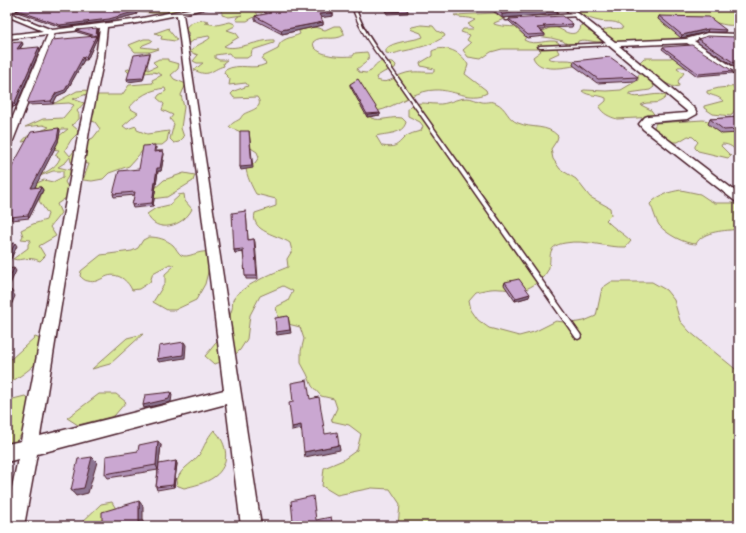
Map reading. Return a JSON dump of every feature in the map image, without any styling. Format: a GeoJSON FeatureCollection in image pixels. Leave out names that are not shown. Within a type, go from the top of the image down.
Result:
{"type":"FeatureCollection","features":[{"type":"Feature","properties":{"kind":"street"},"geometry":{"type":"LineString","coordinates":[[7,10],[33,7]]}},
{"type":"Feature","properties":{"kind":"street"},"geometry":{"type":"LineString","coordinates":[[7,37],[104,26],[180,14],[208,7]]}},
{"type":"Feature","properties":{"kind":"street"},"geometry":{"type":"LineString","coordinates":[[566,7],[613,44],[692,111],[693,114],[688,116],[648,119],[644,124],[739,200]]}},
{"type":"Feature","properties":{"kind":"street"},"geometry":{"type":"LineString","coordinates":[[7,14],[52,32]]}},
{"type":"Feature","properties":{"kind":"street"},"geometry":{"type":"LineString","coordinates":[[180,14],[251,526]]}},
{"type":"Feature","properties":{"kind":"street"},"geometry":{"type":"LineString","coordinates":[[14,526],[30,447],[84,131],[100,57],[104,26]]}},
{"type":"Feature","properties":{"kind":"street"},"geometry":{"type":"LineString","coordinates":[[7,143],[52,32]]}},
{"type":"Feature","properties":{"kind":"street"},"geometry":{"type":"LineString","coordinates":[[613,44],[690,41],[692,39],[707,35],[739,36]]}},
{"type":"Feature","properties":{"kind":"street"},"geometry":{"type":"LineString","coordinates":[[690,41],[739,74]]}},
{"type":"Feature","properties":{"kind":"street"},"geometry":{"type":"LineString","coordinates":[[7,453],[233,395]]}},
{"type":"Feature","properties":{"kind":"lane"},"geometry":{"type":"LineString","coordinates":[[362,7],[355,12],[367,40],[386,64],[578,336]]}},
{"type":"Feature","properties":{"kind":"lane"},"geometry":{"type":"LineString","coordinates":[[506,19],[577,15]]}},
{"type":"Feature","properties":{"kind":"lane"},"geometry":{"type":"LineString","coordinates":[[540,46],[613,44]]}},
{"type":"Feature","properties":{"kind":"green space"},"geometry":{"type":"Polygon","coordinates":[[[117,7],[187,7],[170,12],[152,13],[117,7]]]}},
{"type":"Feature","properties":{"kind":"green space"},"geometry":{"type":"Polygon","coordinates":[[[228,7],[239,9],[241,7],[259,7],[264,10],[262,13],[256,12],[258,15],[247,21],[238,21],[236,20],[237,17],[242,15],[229,17],[222,15],[222,11],[218,10],[228,7]]]}},
{"type":"Feature","properties":{"kind":"green space"},"geometry":{"type":"Polygon","coordinates":[[[569,7],[739,7],[739,24],[735,25],[727,25],[699,19],[658,18],[671,26],[700,35],[739,66],[724,65],[697,43],[654,40],[618,44],[599,35],[607,29],[623,28],[621,25],[615,22],[602,22],[591,19],[569,7]]]}},
{"type":"Feature","properties":{"kind":"green space"},"geometry":{"type":"Polygon","coordinates":[[[495,13],[504,19],[494,24],[519,27],[537,32],[542,32],[550,27],[554,27],[569,33],[573,33],[580,30],[581,25],[586,24],[592,28],[588,31],[600,36],[603,41],[597,42],[581,40],[578,41],[577,45],[568,45],[563,41],[551,38],[523,34],[526,37],[524,40],[528,42],[558,42],[560,46],[557,49],[559,53],[548,58],[556,60],[569,60],[577,62],[580,65],[561,68],[547,68],[536,62],[533,57],[541,51],[539,49],[502,49],[491,52],[481,59],[468,57],[463,50],[471,43],[467,40],[470,35],[461,32],[463,29],[473,29],[474,28],[468,24],[475,20],[454,15],[495,13]]]}},
{"type":"Feature","properties":{"kind":"green space"},"geometry":{"type":"Polygon","coordinates":[[[204,20],[209,21],[205,23],[217,25],[230,22],[235,24],[235,26],[227,30],[236,33],[239,37],[224,46],[234,47],[268,40],[274,40],[274,43],[252,50],[251,55],[247,58],[233,58],[229,53],[215,55],[215,58],[219,60],[227,60],[223,63],[224,66],[207,73],[199,72],[194,70],[203,63],[193,61],[198,55],[190,52],[195,47],[210,38],[209,36],[197,38],[190,43],[185,41],[185,39],[189,36],[188,32],[184,31],[192,22],[204,20]]]}},
{"type":"Feature","properties":{"kind":"green space"},"geometry":{"type":"Polygon","coordinates":[[[421,25],[433,26],[437,31],[445,36],[436,42],[420,47],[394,54],[386,53],[386,49],[393,44],[423,37],[421,33],[410,29],[421,25]]]}},
{"type":"Feature","properties":{"kind":"green space"},"geometry":{"type":"Polygon","coordinates":[[[334,26],[340,26],[344,35],[336,38],[316,40],[313,42],[314,47],[327,55],[337,56],[353,56],[355,53],[367,52],[368,60],[357,69],[359,72],[366,73],[371,71],[380,62],[393,62],[396,65],[395,68],[376,77],[377,80],[385,82],[399,75],[411,72],[434,72],[434,69],[421,66],[420,63],[432,56],[432,51],[442,48],[453,50],[462,56],[468,65],[465,74],[486,90],[487,93],[468,96],[441,90],[429,90],[369,114],[371,118],[375,119],[402,118],[406,122],[401,129],[394,133],[376,136],[382,146],[395,146],[405,137],[421,131],[423,126],[420,122],[408,116],[408,108],[415,104],[441,104],[467,98],[482,102],[494,102],[500,105],[514,121],[523,125],[544,128],[554,132],[558,136],[551,149],[553,159],[560,169],[576,179],[590,197],[610,208],[611,215],[606,220],[631,241],[626,247],[581,242],[558,245],[554,247],[550,254],[548,270],[536,283],[522,290],[494,289],[476,292],[469,300],[471,310],[478,320],[489,328],[519,336],[534,332],[556,321],[571,323],[584,321],[596,316],[602,288],[611,282],[652,282],[666,290],[674,300],[680,321],[690,332],[739,372],[739,526],[398,526],[400,504],[390,489],[372,488],[337,495],[322,486],[324,468],[343,460],[357,450],[361,434],[349,425],[331,421],[337,408],[334,399],[321,396],[312,386],[301,363],[301,351],[304,339],[300,327],[288,324],[278,317],[276,307],[288,301],[293,291],[283,286],[260,296],[250,315],[247,339],[240,350],[229,360],[214,364],[205,356],[218,340],[225,328],[232,309],[233,300],[237,295],[258,280],[288,267],[287,259],[292,251],[290,243],[266,232],[257,225],[255,213],[276,206],[276,199],[256,194],[248,177],[246,167],[255,163],[259,157],[257,152],[246,145],[241,132],[229,127],[240,119],[243,114],[256,108],[259,101],[257,97],[234,98],[231,94],[234,91],[248,86],[246,83],[229,85],[230,79],[224,73],[225,70],[236,67],[256,67],[266,64],[262,59],[264,56],[278,49],[283,40],[300,34],[298,29],[314,27],[325,30],[334,26]]]}},
{"type":"Feature","properties":{"kind":"green space"},"geometry":{"type":"Polygon","coordinates":[[[169,28],[168,29],[177,40],[161,39],[162,36],[155,33],[169,28]]]}},
{"type":"Feature","properties":{"kind":"green space"},"geometry":{"type":"Polygon","coordinates":[[[144,39],[150,39],[153,41],[141,47],[159,49],[150,52],[135,52],[129,45],[144,39]]]}},
{"type":"Feature","properties":{"kind":"green space"},"geometry":{"type":"Polygon","coordinates":[[[680,53],[701,57],[698,63],[713,72],[701,74],[687,68],[678,67],[677,68],[684,73],[678,81],[679,86],[674,87],[659,80],[651,70],[639,63],[644,58],[671,58],[680,53]]]}},
{"type":"Feature","properties":{"kind":"green space"},"geometry":{"type":"Polygon","coordinates":[[[159,59],[168,59],[168,61],[179,64],[178,69],[171,75],[174,79],[186,84],[181,95],[184,107],[181,128],[184,137],[179,142],[174,143],[170,139],[174,124],[170,119],[173,115],[162,110],[164,104],[157,98],[166,91],[165,88],[154,90],[141,97],[129,108],[138,113],[123,126],[127,129],[136,126],[137,130],[147,134],[169,131],[167,141],[162,145],[153,145],[144,149],[129,166],[109,173],[103,179],[92,181],[83,180],[89,164],[71,162],[70,157],[66,162],[58,167],[70,170],[65,182],[70,191],[66,198],[57,204],[61,213],[50,227],[56,236],[39,246],[45,256],[40,261],[35,259],[13,259],[28,248],[28,244],[31,240],[21,239],[23,236],[21,230],[46,220],[48,214],[39,201],[43,190],[32,185],[44,180],[53,182],[63,177],[63,171],[53,171],[32,179],[48,171],[58,162],[60,158],[55,155],[59,150],[52,149],[59,136],[68,129],[58,130],[22,142],[27,136],[49,127],[43,125],[25,127],[43,119],[63,118],[74,105],[69,103],[53,104],[77,91],[88,90],[87,94],[73,99],[84,103],[77,111],[79,114],[79,119],[72,125],[78,130],[78,133],[71,140],[65,150],[70,156],[78,146],[93,138],[100,129],[95,122],[88,120],[95,95],[122,95],[129,85],[153,83],[152,80],[162,75],[150,72],[131,75],[126,70],[138,65],[148,67],[148,70],[157,66],[153,62],[159,59]]]}},
{"type":"Feature","properties":{"kind":"green space"},"geometry":{"type":"Polygon","coordinates":[[[645,74],[652,79],[654,87],[650,90],[629,93],[629,95],[636,97],[656,94],[665,95],[666,97],[659,102],[641,105],[651,110],[656,117],[614,118],[609,116],[599,107],[606,101],[606,98],[582,91],[621,90],[638,80],[638,75],[645,74]]]}},
{"type":"Feature","properties":{"kind":"green space"},"geometry":{"type":"Polygon","coordinates":[[[739,86],[739,107],[736,108],[731,116],[713,114],[704,108],[704,106],[723,101],[720,98],[707,93],[707,91],[739,86]]]}},
{"type":"Feature","properties":{"kind":"green space"},"geometry":{"type":"Polygon","coordinates":[[[739,118],[739,155],[734,148],[730,146],[722,144],[721,146],[731,156],[728,158],[698,151],[695,146],[698,142],[693,137],[688,136],[678,142],[669,142],[657,133],[654,127],[656,123],[703,120],[724,123],[739,118]]]}},
{"type":"Feature","properties":{"kind":"green space"},"geometry":{"type":"Polygon","coordinates":[[[184,173],[195,175],[193,181],[167,197],[151,199],[154,189],[164,180],[184,173]]]}},
{"type":"Feature","properties":{"kind":"green space"},"geometry":{"type":"Polygon","coordinates":[[[681,190],[700,194],[715,203],[733,203],[739,205],[739,229],[709,234],[699,239],[696,244],[692,244],[671,235],[659,225],[650,204],[664,194],[681,190]]]}},
{"type":"Feature","properties":{"kind":"green space"},"geometry":{"type":"Polygon","coordinates":[[[184,194],[185,201],[192,209],[183,220],[170,226],[163,226],[151,221],[147,214],[156,208],[169,205],[179,196],[178,195],[184,194]]]}},
{"type":"Feature","properties":{"kind":"green space"},"geometry":{"type":"Polygon","coordinates":[[[149,237],[167,241],[173,245],[181,255],[184,256],[201,252],[209,252],[212,256],[205,284],[196,300],[175,310],[167,310],[153,302],[165,283],[165,274],[174,266],[170,264],[153,273],[150,282],[139,289],[132,290],[122,278],[116,276],[108,276],[93,282],[80,276],[81,271],[101,255],[132,251],[138,248],[143,240],[149,237]]]}},
{"type":"Feature","properties":{"kind":"green space"},"geometry":{"type":"Polygon","coordinates":[[[143,334],[110,364],[92,369],[127,338],[143,334]]]}},
{"type":"Feature","properties":{"kind":"green space"},"geometry":{"type":"Polygon","coordinates":[[[35,337],[46,341],[41,356],[32,367],[7,385],[7,360],[11,359],[35,337]]]}},
{"type":"Feature","properties":{"kind":"green space"},"geometry":{"type":"Polygon","coordinates":[[[99,394],[116,394],[126,402],[114,416],[78,425],[67,418],[99,394]]]}},
{"type":"Feature","properties":{"kind":"green space"},"geometry":{"type":"Polygon","coordinates":[[[25,396],[35,404],[34,418],[18,439],[7,450],[7,403],[9,400],[25,396]]]}},
{"type":"Feature","properties":{"kind":"green space"},"geometry":{"type":"Polygon","coordinates":[[[214,430],[219,435],[225,447],[226,454],[223,466],[219,472],[214,477],[203,483],[184,488],[176,485],[179,475],[196,459],[214,430]]]}},
{"type":"Feature","properties":{"kind":"green space"},"geometry":{"type":"Polygon","coordinates":[[[112,502],[116,509],[107,517],[102,526],[78,526],[101,504],[112,502]]]}},
{"type":"Feature","properties":{"kind":"building"},"geometry":{"type":"Polygon","coordinates":[[[34,7],[124,7],[137,11],[109,19],[60,25],[16,10],[34,7]]]}},
{"type":"Feature","properties":{"kind":"building"},"geometry":{"type":"Polygon","coordinates":[[[273,7],[323,7],[333,13],[319,14],[323,22],[281,30],[255,16],[271,13],[264,9],[273,7]]]}},
{"type":"Feature","properties":{"kind":"building"},"geometry":{"type":"Polygon","coordinates":[[[384,7],[405,7],[408,11],[387,12],[384,7]]]}},
{"type":"Feature","properties":{"kind":"building"},"geometry":{"type":"Polygon","coordinates":[[[493,7],[554,7],[558,10],[502,14],[493,7]]]}},
{"type":"Feature","properties":{"kind":"building"},"geometry":{"type":"Polygon","coordinates":[[[563,16],[573,24],[543,26],[545,27],[537,28],[545,34],[528,35],[509,19],[563,16]]]}},
{"type":"Feature","properties":{"kind":"building"},"geometry":{"type":"Polygon","coordinates":[[[659,16],[709,17],[726,30],[708,29],[682,35],[659,16]]]}},
{"type":"Feature","properties":{"kind":"building"},"geometry":{"type":"Polygon","coordinates":[[[97,28],[96,36],[76,30],[97,28]]]}},
{"type":"Feature","properties":{"kind":"building"},"geometry":{"type":"Polygon","coordinates":[[[96,36],[86,57],[83,57],[65,90],[56,93],[51,101],[27,103],[52,40],[96,36]]]}},
{"type":"Feature","properties":{"kind":"building"},"geometry":{"type":"Polygon","coordinates":[[[708,36],[736,37],[739,40],[739,66],[698,39],[708,36]]]}},
{"type":"Feature","properties":{"kind":"building"},"geometry":{"type":"Polygon","coordinates":[[[22,42],[17,49],[39,47],[14,104],[12,104],[7,111],[7,43],[22,42]]]}},
{"type":"Feature","properties":{"kind":"building"},"geometry":{"type":"Polygon","coordinates":[[[692,45],[733,71],[699,74],[663,47],[692,45]]]}},
{"type":"Feature","properties":{"kind":"building"},"geometry":{"type":"Polygon","coordinates":[[[150,53],[143,78],[127,79],[134,55],[150,53]]]}},
{"type":"Feature","properties":{"kind":"building"},"geometry":{"type":"Polygon","coordinates":[[[610,57],[638,77],[598,79],[574,61],[610,57]]]}},
{"type":"Feature","properties":{"kind":"building"},"geometry":{"type":"Polygon","coordinates":[[[358,79],[380,113],[367,114],[350,84],[358,79]]]}},
{"type":"Feature","properties":{"kind":"building"},"geometry":{"type":"Polygon","coordinates":[[[739,117],[739,129],[724,130],[710,119],[739,117]]]}},
{"type":"Feature","properties":{"kind":"building"},"geometry":{"type":"Polygon","coordinates":[[[59,128],[57,139],[31,188],[41,187],[28,215],[11,217],[12,215],[7,215],[11,208],[7,209],[7,176],[31,132],[59,128]]]}},
{"type":"Feature","properties":{"kind":"building"},"geometry":{"type":"Polygon","coordinates":[[[240,131],[249,131],[252,166],[240,167],[240,131]]]}},
{"type":"Feature","properties":{"kind":"building"},"geometry":{"type":"Polygon","coordinates":[[[155,145],[154,152],[163,151],[160,168],[157,168],[152,203],[132,205],[135,192],[113,194],[119,171],[139,169],[143,146],[155,145]]]}},
{"type":"Feature","properties":{"kind":"building"},"geometry":{"type":"Polygon","coordinates":[[[246,211],[248,240],[254,239],[257,276],[245,276],[243,249],[234,250],[232,213],[246,211]]]}},
{"type":"Feature","properties":{"kind":"building"},"geometry":{"type":"Polygon","coordinates":[[[15,243],[7,260],[7,244],[15,243]]]}},
{"type":"Feature","properties":{"kind":"building"},"geometry":{"type":"Polygon","coordinates":[[[7,266],[9,266],[8,269],[14,268],[7,283],[7,266]]]}},
{"type":"Feature","properties":{"kind":"building"},"geometry":{"type":"Polygon","coordinates":[[[519,279],[530,294],[516,298],[505,282],[519,279]]]}},
{"type":"Feature","properties":{"kind":"building"},"geometry":{"type":"Polygon","coordinates":[[[11,290],[7,300],[7,291],[11,290]]]}},
{"type":"Feature","properties":{"kind":"building"},"geometry":{"type":"Polygon","coordinates":[[[288,316],[290,330],[276,332],[275,318],[288,316]]]}},
{"type":"Feature","properties":{"kind":"building"},"geometry":{"type":"Polygon","coordinates":[[[184,342],[183,355],[157,359],[159,346],[184,342]]]}},
{"type":"Feature","properties":{"kind":"building"},"geometry":{"type":"Polygon","coordinates":[[[307,380],[310,399],[319,397],[325,434],[337,432],[339,445],[304,452],[301,425],[292,427],[289,403],[293,402],[291,383],[307,380]]]}},
{"type":"Feature","properties":{"kind":"building"},"geometry":{"type":"Polygon","coordinates":[[[171,392],[169,399],[143,405],[145,395],[171,392]]]}},
{"type":"Feature","properties":{"kind":"building"},"geometry":{"type":"Polygon","coordinates":[[[158,441],[156,465],[105,474],[106,456],[138,451],[139,445],[158,441]]]}},
{"type":"Feature","properties":{"kind":"building"},"geometry":{"type":"Polygon","coordinates":[[[92,457],[84,488],[71,490],[78,459],[92,457]]]}},
{"type":"Feature","properties":{"kind":"building"},"geometry":{"type":"Polygon","coordinates":[[[176,461],[173,485],[156,487],[159,464],[176,461]]]}},
{"type":"Feature","properties":{"kind":"building"},"geometry":{"type":"Polygon","coordinates":[[[313,496],[316,520],[331,517],[333,526],[299,526],[298,520],[293,521],[291,501],[313,496]]]}},
{"type":"Feature","properties":{"kind":"building"},"geometry":{"type":"Polygon","coordinates":[[[139,501],[139,526],[102,526],[102,512],[139,501]]]}}]}
